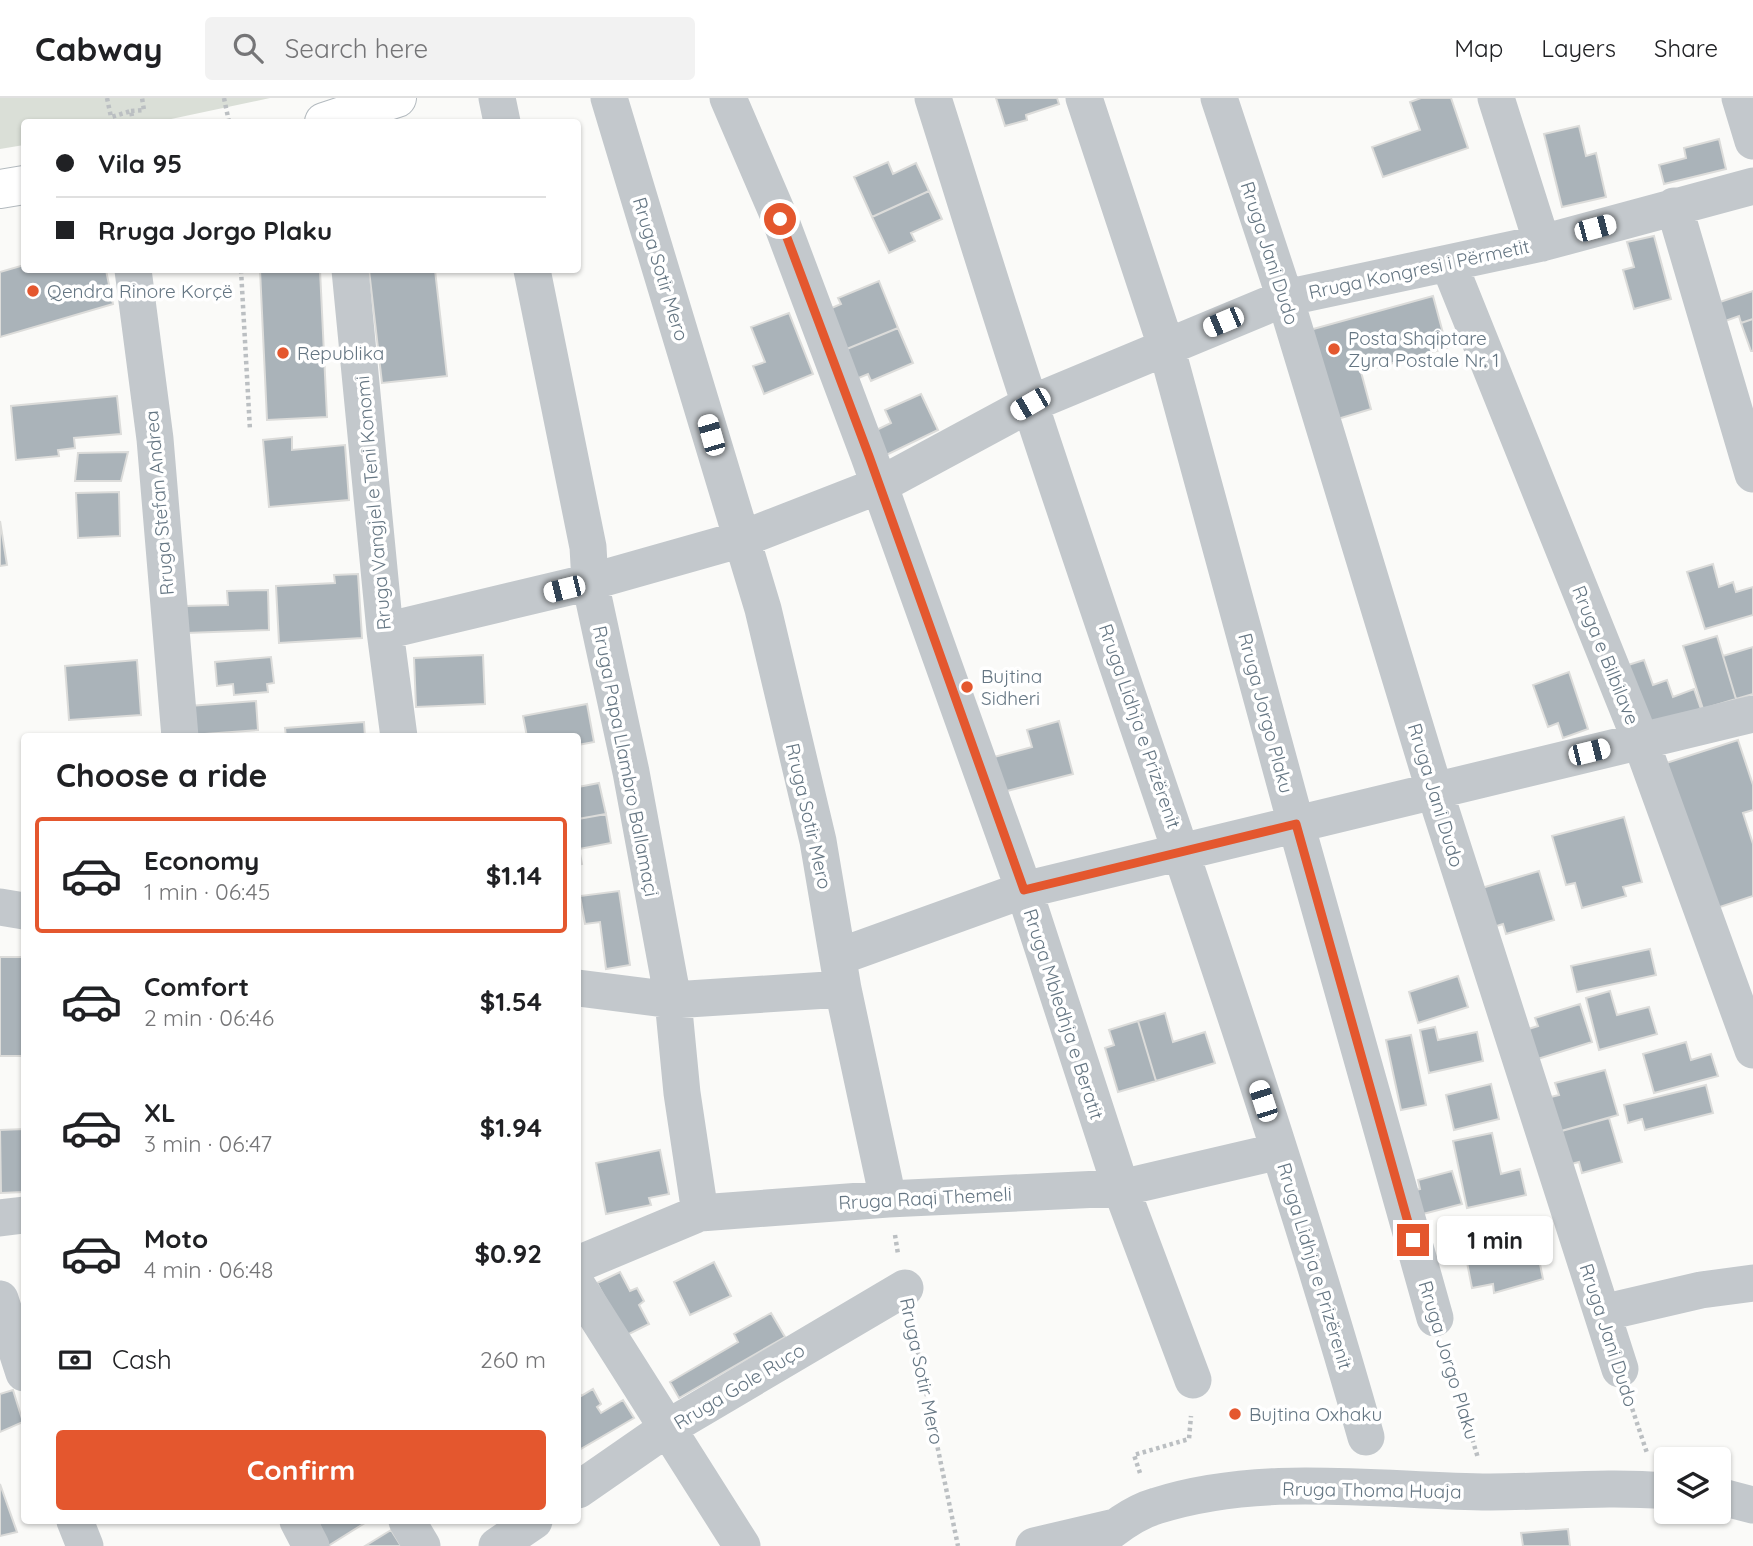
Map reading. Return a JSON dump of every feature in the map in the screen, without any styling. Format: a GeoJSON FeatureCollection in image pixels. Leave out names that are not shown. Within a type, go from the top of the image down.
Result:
{"type":"FeatureCollection","features":[{"type":"Feature","properties":{"kind":"street"},"geometry":{"type":"LineString","coordinates":[[332,116],[397,98]]}},
{"type":"Feature","properties":{"kind":"street"},"geometry":{"type":"LineString","coordinates":[[497,98],[501,119]]}},
{"type":"Feature","properties":{"kind":"street","name":"Rruga Sotir Mero"},"geometry":{"type":"LineString","coordinates":[[609,98],[763,609],[818,841],[841,973],[888,1199]]}},
{"type":"Feature","properties":{"kind":"street","name":"Rruga Mbledhja e Beratit"},"geometry":{"type":"LineString","coordinates":[[728,98],[780,219],[878,486],[1024,890],[1121,1188],[1193,1380]]}},
{"type":"Feature","properties":{"kind":"street","name":"Rruga Lidhja e Prizërenit"},"geometry":{"type":"LineString","coordinates":[[933,98],[1030,404],[1181,849],[1326,1296],[1366,1437]]}},
{"type":"Feature","properties":{"kind":"street","name":"Rruga Jorgo Plaku"},"geometry":{"type":"LineString","coordinates":[[1084,98],[1166,346],[1296,824],[1435,1318]]}},
{"type":"Feature","properties":{"kind":"street","name":"Rruga Jani Dudo"},"geometry":{"type":"LineString","coordinates":[[1219,98],[1285,298],[1434,792],[1620,1370]]}},
{"type":"Feature","properties":{"kind":"street"},"geometry":{"type":"LineString","coordinates":[[1496,98],[1542,243]]}},
{"type":"Feature","properties":{"kind":"street"},"geometry":{"type":"LineString","coordinates":[[1740,98],[1753,141]]}},
{"type":"Feature","properties":{"kind":"street"},"geometry":{"type":"LineString","coordinates":[[0,190],[21,186]]}},
{"type":"Feature","properties":{"kind":"street","name":"Rruga Kongresi i Përmetit"},"geometry":{"type":"LineString","coordinates":[[385,631],[590,582],[741,539],[878,486],[1030,404],[1285,298],[1542,243],[1753,186]]}},
{"type":"Feature","properties":{"kind":"street"},"geometry":{"type":"LineString","coordinates":[[1674,206],[1753,474]]}},
{"type":"Feature","properties":{"kind":"street","name":"Rruga e Bilbilave"},"geometry":{"type":"LineString","coordinates":[[1449,264],[1640,739],[1753,1051]]}},
{"type":"Feature","properties":{"kind":"street","name":"Rruga Stefan Andrea"},"geometry":{"type":"LineString","coordinates":[[133,273],[155,439],[180,733]]}},
{"type":"Feature","properties":{"kind":"street","name":"Rruga Vangjel e Teni Konomi"},"geometry":{"type":"LineString","coordinates":[[350,273],[385,631],[398,733]]}},
{"type":"Feature","properties":{"kind":"street","name":"Rruga Papa Llambro Ballamaçi"},"geometry":{"type":"LineString","coordinates":[[533,273],[588,547],[590,582],[631,772],[673,1000],[682,1093],[701,1213]]}},
{"type":"Feature","properties":{"kind":"street"},"geometry":{"type":"LineString","coordinates":[[581,988],[673,1000],[841,973],[1024,890],[1181,849],[1434,792],[1640,739],[1753,714]]}},
{"type":"Feature","properties":{"kind":"street"},"geometry":{"type":"LineString","coordinates":[[0,907],[21,910]]}},
{"type":"Feature","properties":{"kind":"street","name":"Rruga Raqi Themeli"},"geometry":{"type":"LineString","coordinates":[[581,1263],[701,1213],[888,1199],[1121,1188],[1279,1151]]}},
{"type":"Feature","properties":{"kind":"street"},"geometry":{"type":"LineString","coordinates":[[0,1218],[21,1215]]}},
{"type":"Feature","properties":{"kind":"street"},"geometry":{"type":"LineString","coordinates":[[1602,1313],[1701,1290],[1753,1283]]}},
{"type":"Feature","properties":{"kind":"street","name":"Rruga Gole Ruço"},"geometry":{"type":"LineString","coordinates":[[581,1488],[666,1429],[905,1288]]}},
{"type":"Feature","properties":{"kind":"street"},"geometry":{"type":"LineString","coordinates":[[581,1292],[741,1546]]}},
{"type":"Feature","properties":{"kind":"street"},"geometry":{"type":"LineString","coordinates":[[0,1299],[21,1364]]}},
{"type":"Feature","properties":{"kind":"street","name":"Rruga Thoma Huaja"},"geometry":{"type":"LineString","coordinates":[[1034,1546],[1104,1536],[1153,1506],[1221,1490],[1306,1487],[1488,1492],[1654,1491]]}},
{"type":"Feature","properties":{"kind":"street"},"geometry":{"type":"LineString","coordinates":[[1731,1499],[1753,1505]]}},
{"type":"Feature","properties":{"kind":"street"},"geometry":{"type":"LineString","coordinates":[[76,1524],[85,1546]]}},
{"type":"Feature","properties":{"kind":"street"},"geometry":{"type":"LineString","coordinates":[[300,1524],[311,1546]]}},
{"type":"Feature","properties":{"kind":"street"},"geometry":{"type":"LineString","coordinates":[[409,1524],[422,1546]]}},
{"type":"Feature","properties":{"kind":"street"},"geometry":{"type":"LineString","coordinates":[[498,1546],[530,1524]]}},
{"type":"Feature","properties":{"kind":"path"},"geometry":{"type":"LineString","coordinates":[[107,98],[111,117],[144,110],[142,98]]}},
{"type":"Feature","properties":{"kind":"path"},"geometry":{"type":"LineString","coordinates":[[224,98],[228,119]]}},
{"type":"Feature","properties":{"kind":"path"},"geometry":{"type":"LineString","coordinates":[[131,111],[133,119]]}},
{"type":"Feature","properties":{"kind":"path"},"geometry":{"type":"LineString","coordinates":[[241,273],[250,430]]}},
{"type":"Feature","properties":{"kind":"path","name":"Rruga Sotir Mero"},"geometry":{"type":"LineString","coordinates":[[888,1199],[958,1546]]}},
{"type":"Feature","properties":{"kind":"path","name":"Rruga Jorgo Plaku"},"geometry":{"type":"LineString","coordinates":[[1435,1318],[1488,1492]]}},
{"type":"Feature","properties":{"kind":"path","name":"Rruga Jani Dudo"},"geometry":{"type":"LineString","coordinates":[[1620,1370],[1654,1466]]}},
{"type":"Feature","properties":{"kind":"path"},"geometry":{"type":"LineString","coordinates":[[1134,1455],[1189,1438],[1193,1380]]}},
{"type":"Feature","properties":{"kind":"shaded area"},"geometry":{"type":"Polygon","coordinates":[[[0,98],[270,98],[171,119],[21,119],[21,146],[0,149],[0,98]]]}},
{"type":"Feature","properties":{"kind":"building"},"geometry":{"type":"Polygon","coordinates":[[[996,98],[1057,98],[1059,104],[1026,115],[1027,120],[1005,126],[996,98]]]}},
{"type":"Feature","properties":{"kind":"building"},"geometry":{"type":"Polygon","coordinates":[[[1421,98],[1451,98],[1468,148],[1383,177],[1372,147],[1420,130],[1410,102],[1421,98]]]}},
{"type":"Feature","properties":{"kind":"building"},"geometry":{"type":"Polygon","coordinates":[[[1579,126],[1586,156],[1596,153],[1606,197],[1562,207],[1544,134],[1579,126]]]}},
{"type":"Feature","properties":{"kind":"building"},"geometry":{"type":"Polygon","coordinates":[[[1719,139],[1726,169],[1664,184],[1659,165],[1686,158],[1684,148],[1719,139]]]}},
{"type":"Feature","properties":{"kind":"building"},"geometry":{"type":"Polygon","coordinates":[[[888,162],[893,174],[916,163],[929,191],[872,217],[854,177],[888,162]]]}},
{"type":"Feature","properties":{"kind":"building"},"geometry":{"type":"Polygon","coordinates":[[[929,191],[942,219],[911,233],[915,241],[889,253],[872,217],[929,191]]]}},
{"type":"Feature","properties":{"kind":"building"},"geometry":{"type":"Polygon","coordinates":[[[1654,236],[1671,299],[1634,309],[1623,270],[1634,267],[1627,242],[1654,236]]]}},
{"type":"Feature","properties":{"kind":"building"},"geometry":{"type":"Polygon","coordinates":[[[21,266],[21,273],[107,273],[113,304],[0,337],[0,272],[21,266]]]}},
{"type":"Feature","properties":{"kind":"building"},"geometry":{"type":"Polygon","coordinates":[[[260,273],[320,273],[327,417],[267,420],[260,273]]]}},
{"type":"Feature","properties":{"kind":"building"},"geometry":{"type":"Polygon","coordinates":[[[369,273],[435,273],[447,376],[382,383],[369,273]]]}},
{"type":"Feature","properties":{"kind":"building"},"geometry":{"type":"Polygon","coordinates":[[[879,281],[898,328],[837,353],[820,313],[841,304],[838,298],[879,281]]]}},
{"type":"Feature","properties":{"kind":"building"},"geometry":{"type":"Polygon","coordinates":[[[1753,291],[1753,319],[1741,323],[1739,316],[1717,324],[1711,305],[1753,291]]]}},
{"type":"Feature","properties":{"kind":"building"},"geometry":{"type":"Polygon","coordinates":[[[1433,296],[1447,348],[1361,372],[1371,409],[1331,421],[1306,331],[1433,296]]]}},
{"type":"Feature","properties":{"kind":"building"},"geometry":{"type":"Polygon","coordinates":[[[789,313],[813,374],[764,394],[753,366],[765,362],[751,327],[789,313]]]}},
{"type":"Feature","properties":{"kind":"building"},"geometry":{"type":"Polygon","coordinates":[[[1753,319],[1753,351],[1751,351],[1741,323],[1753,319]]]}},
{"type":"Feature","properties":{"kind":"building"},"geometry":{"type":"Polygon","coordinates":[[[898,328],[913,363],[871,381],[868,374],[849,382],[837,353],[898,328]]]}},
{"type":"Feature","properties":{"kind":"building"},"geometry":{"type":"Polygon","coordinates":[[[921,394],[938,430],[878,459],[866,435],[891,423],[885,410],[921,394]]]}},
{"type":"Feature","properties":{"kind":"building"},"geometry":{"type":"Polygon","coordinates":[[[117,396],[121,434],[74,438],[75,448],[58,450],[59,456],[16,460],[11,406],[117,396]]]}},
{"type":"Feature","properties":{"kind":"building"},"geometry":{"type":"Polygon","coordinates":[[[292,437],[292,450],[345,445],[349,500],[269,507],[263,440],[292,437]]]}},
{"type":"Feature","properties":{"kind":"building"},"geometry":{"type":"Polygon","coordinates":[[[128,452],[121,481],[75,481],[78,453],[128,452]]]}},
{"type":"Feature","properties":{"kind":"building"},"geometry":{"type":"Polygon","coordinates":[[[119,492],[120,536],[78,538],[76,493],[119,492]]]}},
{"type":"Feature","properties":{"kind":"building"},"geometry":{"type":"Polygon","coordinates":[[[0,521],[7,565],[0,566],[0,521]]]}},
{"type":"Feature","properties":{"kind":"building"},"geometry":{"type":"Polygon","coordinates":[[[1713,564],[1719,587],[1733,582],[1736,592],[1753,587],[1753,615],[1705,629],[1687,572],[1713,564]]]}},
{"type":"Feature","properties":{"kind":"building"},"geometry":{"type":"Polygon","coordinates":[[[358,574],[362,638],[279,643],[276,586],[335,583],[334,575],[358,574]]]}},
{"type":"Feature","properties":{"kind":"building"},"geometry":{"type":"Polygon","coordinates":[[[268,590],[269,630],[186,633],[184,606],[228,605],[227,591],[268,590]]]}},
{"type":"Feature","properties":{"kind":"building"},"geometry":{"type":"Polygon","coordinates":[[[1717,636],[1736,699],[1703,709],[1683,646],[1717,636]]]}},
{"type":"Feature","properties":{"kind":"building"},"geometry":{"type":"Polygon","coordinates":[[[1753,647],[1753,694],[1736,699],[1723,656],[1753,647]]]}},
{"type":"Feature","properties":{"kind":"building"},"geometry":{"type":"Polygon","coordinates":[[[483,655],[485,704],[416,707],[414,658],[483,655]]]}},
{"type":"Feature","properties":{"kind":"building"},"geometry":{"type":"Polygon","coordinates":[[[271,657],[274,683],[267,684],[268,692],[234,695],[233,684],[217,686],[215,662],[271,657]]]}},
{"type":"Feature","properties":{"kind":"building"},"geometry":{"type":"Polygon","coordinates":[[[137,660],[141,715],[69,720],[65,666],[137,660]]]}},
{"type":"Feature","properties":{"kind":"building"},"geometry":{"type":"Polygon","coordinates":[[[1644,660],[1653,685],[1667,680],[1673,697],[1694,689],[1701,709],[1647,728],[1625,666],[1644,660]]]}},
{"type":"Feature","properties":{"kind":"building"},"geometry":{"type":"Polygon","coordinates":[[[1569,672],[1588,729],[1563,738],[1558,723],[1548,727],[1533,685],[1569,672]]]}},
{"type":"Feature","properties":{"kind":"building"},"geometry":{"type":"Polygon","coordinates":[[[256,701],[258,730],[191,733],[189,706],[256,701]]]}},
{"type":"Feature","properties":{"kind":"building"},"geometry":{"type":"Polygon","coordinates":[[[587,704],[594,742],[581,744],[581,733],[526,733],[523,716],[587,704]]]}},
{"type":"Feature","properties":{"kind":"building"},"geometry":{"type":"Polygon","coordinates":[[[1059,721],[1073,774],[1003,792],[994,757],[1032,747],[1027,730],[1059,721]]]}},
{"type":"Feature","properties":{"kind":"building"},"geometry":{"type":"Polygon","coordinates":[[[364,722],[365,733],[286,733],[285,728],[364,722]]]}},
{"type":"Feature","properties":{"kind":"building"},"geometry":{"type":"Polygon","coordinates":[[[1738,740],[1753,785],[1753,810],[1743,813],[1753,844],[1753,896],[1705,912],[1657,766],[1738,740]]]}},
{"type":"Feature","properties":{"kind":"building"},"geometry":{"type":"Polygon","coordinates":[[[599,783],[606,814],[581,818],[581,786],[599,783]]]}},
{"type":"Feature","properties":{"kind":"building"},"geometry":{"type":"Polygon","coordinates":[[[606,814],[611,843],[581,849],[581,818],[606,814]]]}},
{"type":"Feature","properties":{"kind":"building"},"geometry":{"type":"Polygon","coordinates":[[[1624,817],[1642,882],[1623,887],[1626,896],[1582,908],[1575,883],[1566,885],[1552,836],[1624,817]]]}},
{"type":"Feature","properties":{"kind":"building"},"geometry":{"type":"Polygon","coordinates":[[[1539,871],[1554,920],[1506,934],[1503,924],[1487,929],[1475,890],[1539,871]]]}},
{"type":"Feature","properties":{"kind":"building"},"geometry":{"type":"Polygon","coordinates":[[[619,891],[630,965],[606,969],[600,922],[585,924],[581,896],[619,891]]]}},
{"type":"Feature","properties":{"kind":"building"},"geometry":{"type":"Polygon","coordinates":[[[1650,949],[1656,975],[1577,992],[1571,966],[1650,949]]]}},
{"type":"Feature","properties":{"kind":"building"},"geometry":{"type":"Polygon","coordinates":[[[0,957],[21,957],[21,1056],[0,1056],[0,957]]]}},
{"type":"Feature","properties":{"kind":"building"},"geometry":{"type":"Polygon","coordinates":[[[1458,976],[1468,1007],[1418,1023],[1409,992],[1458,976]]]}},
{"type":"Feature","properties":{"kind":"building"},"geometry":{"type":"Polygon","coordinates":[[[1610,991],[1617,1015],[1649,1007],[1657,1034],[1599,1050],[1586,998],[1610,991]]]}},
{"type":"Feature","properties":{"kind":"building"},"geometry":{"type":"Polygon","coordinates":[[[1580,1004],[1592,1042],[1528,1062],[1519,1032],[1538,1026],[1535,1018],[1580,1004]]]}},
{"type":"Feature","properties":{"kind":"building"},"geometry":{"type":"Polygon","coordinates":[[[1165,1013],[1173,1042],[1205,1032],[1215,1063],[1156,1081],[1138,1021],[1165,1013]]]}},
{"type":"Feature","properties":{"kind":"building"},"geometry":{"type":"Polygon","coordinates":[[[1138,1021],[1156,1081],[1118,1092],[1105,1048],[1114,1045],[1109,1030],[1138,1021]]]}},
{"type":"Feature","properties":{"kind":"building"},"geometry":{"type":"Polygon","coordinates":[[[1435,1027],[1438,1040],[1477,1032],[1483,1061],[1429,1073],[1420,1030],[1435,1027]]]}},
{"type":"Feature","properties":{"kind":"building"},"geometry":{"type":"Polygon","coordinates":[[[1411,1035],[1426,1105],[1401,1110],[1386,1040],[1411,1035]]]}},
{"type":"Feature","properties":{"kind":"building"},"geometry":{"type":"Polygon","coordinates":[[[1686,1042],[1691,1060],[1711,1054],[1718,1076],[1654,1093],[1643,1054],[1686,1042]]]}},
{"type":"Feature","properties":{"kind":"building"},"geometry":{"type":"Polygon","coordinates":[[[1605,1070],[1618,1115],[1547,1135],[1538,1100],[1559,1095],[1555,1083],[1605,1070]]]}},
{"type":"Feature","properties":{"kind":"building"},"geometry":{"type":"Polygon","coordinates":[[[1491,1084],[1499,1119],[1454,1130],[1446,1095],[1491,1084]]]}},
{"type":"Feature","properties":{"kind":"building"},"geometry":{"type":"Polygon","coordinates":[[[1706,1085],[1713,1113],[1645,1130],[1642,1119],[1628,1123],[1624,1105],[1706,1085]]]}},
{"type":"Feature","properties":{"kind":"building"},"geometry":{"type":"Polygon","coordinates":[[[1609,1118],[1622,1162],[1582,1173],[1579,1162],[1556,1168],[1547,1135],[1609,1118]]]}},
{"type":"Feature","properties":{"kind":"building"},"geometry":{"type":"Polygon","coordinates":[[[21,1129],[21,1192],[1,1193],[0,1130],[21,1129]]]}},
{"type":"Feature","properties":{"kind":"building"},"geometry":{"type":"Polygon","coordinates":[[[1492,1133],[1501,1174],[1520,1169],[1526,1195],[1467,1208],[1453,1141],[1492,1133]]]}},
{"type":"Feature","properties":{"kind":"building"},"geometry":{"type":"Polygon","coordinates":[[[660,1150],[669,1194],[649,1198],[651,1205],[606,1214],[596,1163],[660,1150]]]}},
{"type":"Feature","properties":{"kind":"building"},"geometry":{"type":"Polygon","coordinates":[[[1452,1171],[1462,1204],[1411,1217],[1404,1193],[1420,1189],[1418,1180],[1452,1171]]]}},
{"type":"Feature","properties":{"kind":"building"},"geometry":{"type":"Polygon","coordinates":[[[1533,1229],[1543,1279],[1494,1293],[1493,1284],[1472,1288],[1463,1242],[1533,1229]]]}},
{"type":"Feature","properties":{"kind":"building"},"geometry":{"type":"Polygon","coordinates":[[[714,1262],[731,1296],[690,1315],[674,1282],[714,1262]]]}},
{"type":"Feature","properties":{"kind":"building"},"geometry":{"type":"Polygon","coordinates":[[[620,1272],[630,1291],[637,1288],[644,1301],[639,1305],[649,1324],[625,1336],[597,1283],[620,1272]]]}},
{"type":"Feature","properties":{"kind":"building"},"geometry":{"type":"Polygon","coordinates":[[[771,1313],[785,1337],[679,1398],[670,1382],[738,1342],[734,1334],[771,1313]]]}},
{"type":"Feature","properties":{"kind":"building"},"geometry":{"type":"Polygon","coordinates":[[[593,1389],[601,1404],[597,1407],[601,1413],[623,1400],[634,1418],[581,1449],[581,1396],[593,1389]]]}},
{"type":"Feature","properties":{"kind":"building"},"geometry":{"type":"Polygon","coordinates":[[[13,1390],[21,1423],[0,1432],[0,1394],[13,1390]]]}},
{"type":"Feature","properties":{"kind":"building"},"geometry":{"type":"Polygon","coordinates":[[[0,1484],[17,1532],[0,1536],[0,1484]]]}},
{"type":"Feature","properties":{"kind":"building"},"geometry":{"type":"Polygon","coordinates":[[[319,1524],[363,1524],[328,1546],[319,1524]]]}},
{"type":"Feature","properties":{"kind":"building"},"geometry":{"type":"Polygon","coordinates":[[[1568,1529],[1570,1546],[1523,1546],[1521,1533],[1568,1529]]]}},
{"type":"Feature","properties":{"kind":"building"},"geometry":{"type":"Polygon","coordinates":[[[391,1530],[401,1546],[365,1546],[391,1530]]]}},
{"type":"Feature","properties":{"kind":"place","name":"Qendra Rinore Korçë"},"geometry":{"type":"Point","coordinates":[33,291]}},
{"type":"Feature","properties":{"kind":"place","name":"Posta Shqiptare Zyra Postale Nr. 1"},"geometry":{"type":"Point","coordinates":[1334,349]}},
{"type":"Feature","properties":{"kind":"place","name":"Republika"},"geometry":{"type":"Point","coordinates":[283,353]}},
{"type":"Feature","properties":{"kind":"place","name":"Bujtina Sidheri"},"geometry":{"type":"Point","coordinates":[967,687]}},
{"type":"Feature","properties":{"kind":"place","name":"Bujtina Oxhaku"},"geometry":{"type":"Point","coordinates":[1235,1414]}},
{"type":"Feature","properties":{"kind":"route"},"geometry":{"type":"LineString","coordinates":[[780,219],[869,456],[1024,890],[1181,849],[1296,824],[1413,1240]]}}]}
